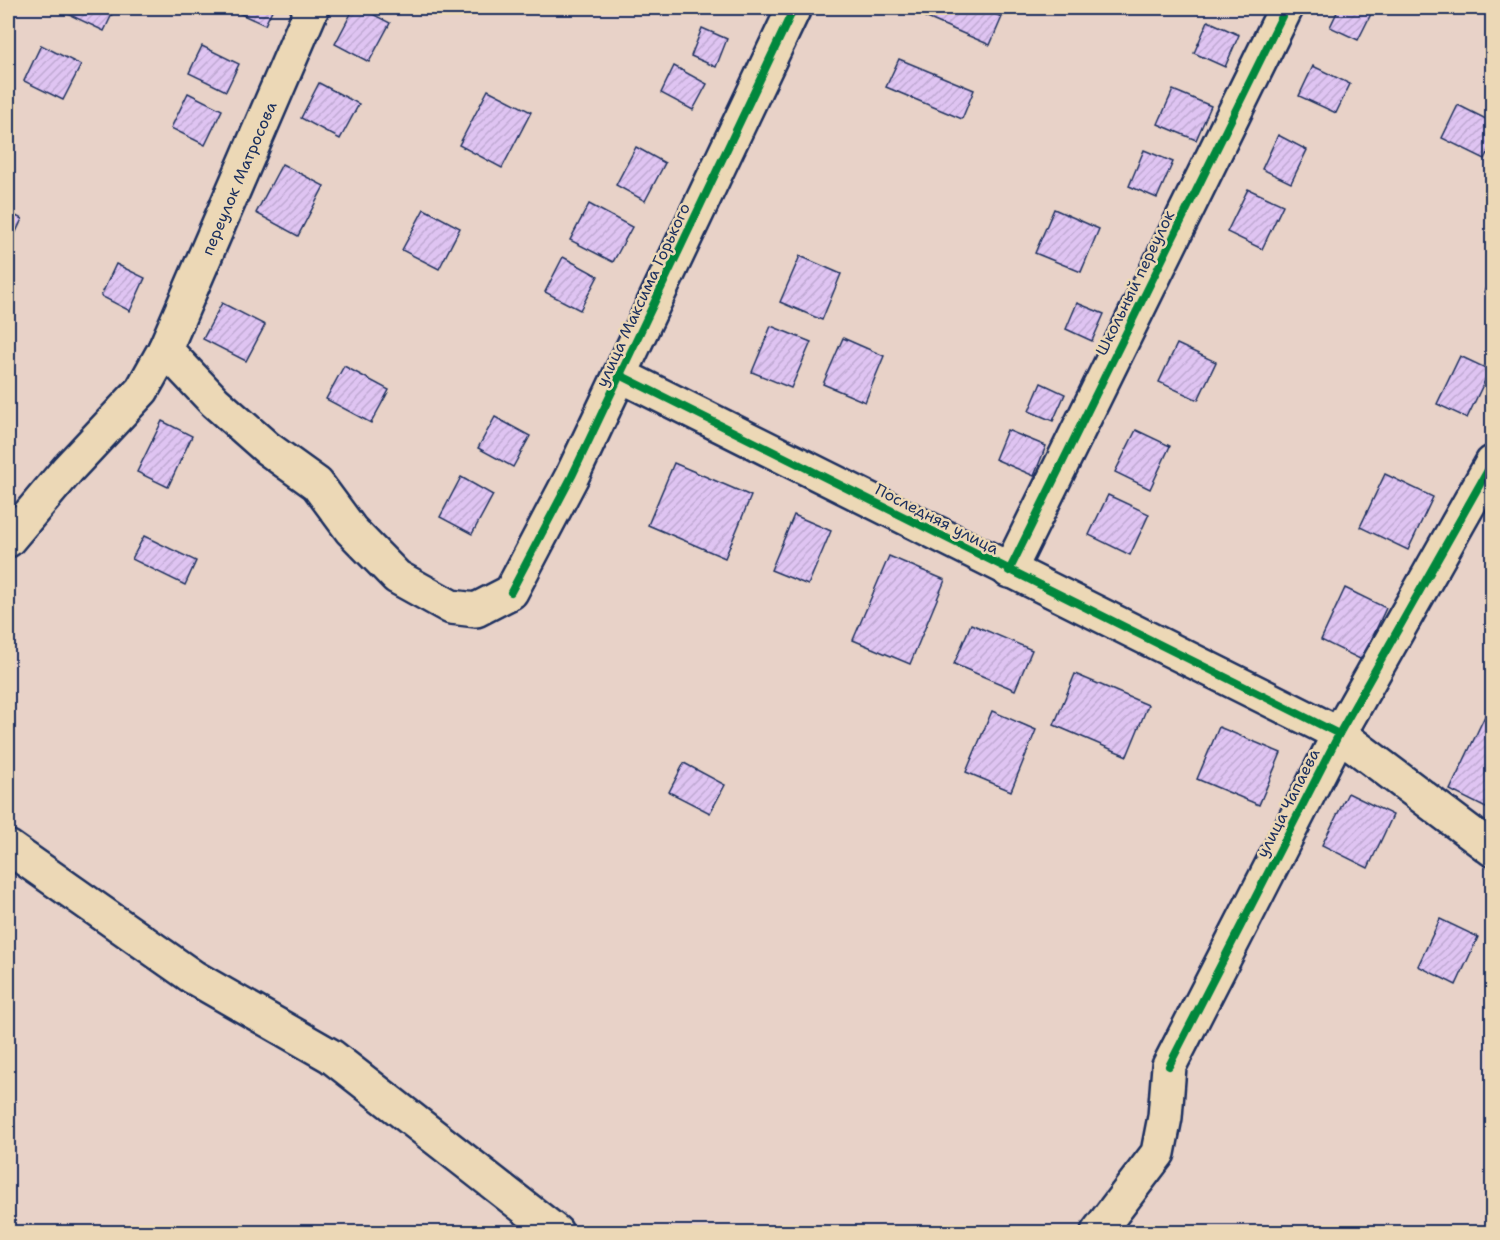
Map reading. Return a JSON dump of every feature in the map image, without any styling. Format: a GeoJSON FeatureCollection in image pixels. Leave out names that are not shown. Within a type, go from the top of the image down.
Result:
{"type":"FeatureCollection","features":[{"type":"Feature","properties":{"kind":"street","name":"переулок Матросова"},"geometry":{"type":"LineString","coordinates":[[8,540],[68,468],[142,390],[165,350],[312,8]]}},
{"type":"Feature","properties":{"kind":"street","name":"улица Максима Горького"},"geometry":{"type":"LineString","coordinates":[[165,350],[215,402],[267,448],[316,484],[351,530],[397,578],[452,607],[476,610],[511,592],[573,476],[795,8]]}},
{"type":"Feature","properties":{"kind":"street","name":"Школьный переулок"},"geometry":{"type":"LineString","coordinates":[[1009,571],[1286,8]]}},
{"type":"Feature","properties":{"kind":"street","name":"Последняя улица"},"geometry":{"type":"LineString","coordinates":[[620,375],[1339,734],[1492,849]]}},
{"type":"Feature","properties":{"kind":"street","name":"улица Чапаева"},"geometry":{"type":"LineString","coordinates":[[1098,1233],[1158,1153],[1165,1117],[1168,1066],[1339,734],[1492,463]]}},
{"type":"Feature","properties":{"kind":"street"},"geometry":{"type":"LineString","coordinates":[[8,847],[193,977],[331,1056],[556,1233]]}},
{"type":"Feature","properties":{"kind":"building"},"geometry":{"type":"Polygon","coordinates":[[[71,8],[115,8],[104,31],[68,14],[71,8]]]}},
{"type":"Feature","properties":{"kind":"building"},"geometry":{"type":"Polygon","coordinates":[[[228,8],[273,8],[265,25],[228,8]]]}},
{"type":"Feature","properties":{"kind":"building"},"geometry":{"type":"Polygon","coordinates":[[[354,8],[361,8],[390,23],[369,62],[335,44],[354,8]]]}},
{"type":"Feature","properties":{"kind":"building"},"geometry":{"type":"Polygon","coordinates":[[[929,8],[980,8],[1002,17],[990,45],[925,17],[929,8]]]}},
{"type":"Feature","properties":{"kind":"building"},"geometry":{"type":"Polygon","coordinates":[[[1339,8],[1374,8],[1358,40],[1330,27],[1339,8]]]}},
{"type":"Feature","properties":{"kind":"building"},"geometry":{"type":"Polygon","coordinates":[[[1208,21],[1239,35],[1225,67],[1194,53],[1208,21]]]}},
{"type":"Feature","properties":{"kind":"building"},"geometry":{"type":"Polygon","coordinates":[[[702,28],[727,39],[716,67],[691,56],[702,28]]]}},
{"type":"Feature","properties":{"kind":"building"},"geometry":{"type":"Polygon","coordinates":[[[41,45],[81,65],[63,100],[24,81],[41,45]]]}},
{"type":"Feature","properties":{"kind":"building"},"geometry":{"type":"Polygon","coordinates":[[[202,46],[239,64],[226,91],[189,73],[202,46]]]}},
{"type":"Feature","properties":{"kind":"building"},"geometry":{"type":"Polygon","coordinates":[[[899,59],[974,90],[962,119],[886,87],[899,59]]]}},
{"type":"Feature","properties":{"kind":"building"},"geometry":{"type":"Polygon","coordinates":[[[674,66],[707,84],[693,110],[661,93],[674,66]]]}},
{"type":"Feature","properties":{"kind":"building"},"geometry":{"type":"Polygon","coordinates":[[[1313,66],[1350,84],[1336,113],[1299,96],[1313,66]]]}},
{"type":"Feature","properties":{"kind":"building"},"geometry":{"type":"Polygon","coordinates":[[[319,83],[359,104],[340,139],[301,118],[319,83]]]}},
{"type":"Feature","properties":{"kind":"building"},"geometry":{"type":"Polygon","coordinates":[[[488,90],[531,112],[502,168],[459,145],[488,90]]]}},
{"type":"Feature","properties":{"kind":"building"},"geometry":{"type":"Polygon","coordinates":[[[1173,90],[1211,106],[1196,140],[1158,124],[1173,90]]]}},
{"type":"Feature","properties":{"kind":"building"},"geometry":{"type":"Polygon","coordinates":[[[188,93],[222,110],[205,145],[171,128],[188,93]]]}},
{"type":"Feature","properties":{"kind":"building"},"geometry":{"type":"Polygon","coordinates":[[[1458,105],[1492,122],[1492,144],[1485,159],[1442,138],[1458,105]]]}},
{"type":"Feature","properties":{"kind":"building"},"geometry":{"type":"Polygon","coordinates":[[[1278,135],[1307,150],[1291,183],[1262,169],[1278,135]]]}},
{"type":"Feature","properties":{"kind":"building"},"geometry":{"type":"Polygon","coordinates":[[[636,147],[665,163],[645,201],[616,185],[636,147]]]}},
{"type":"Feature","properties":{"kind":"building"},"geometry":{"type":"Polygon","coordinates":[[[1144,150],[1173,162],[1157,198],[1129,186],[1144,150]]]}},
{"type":"Feature","properties":{"kind":"building"},"geometry":{"type":"Polygon","coordinates":[[[282,164],[324,186],[298,236],[256,213],[282,164]]]}},
{"type":"Feature","properties":{"kind":"building"},"geometry":{"type":"Polygon","coordinates":[[[1248,189],[1283,205],[1262,249],[1227,232],[1248,189]]]}},
{"type":"Feature","properties":{"kind":"building"},"geometry":{"type":"Polygon","coordinates":[[[589,204],[632,227],[613,262],[570,240],[589,204]]]}},
{"type":"Feature","properties":{"kind":"building"},"geometry":{"type":"Polygon","coordinates":[[[424,209],[460,228],[439,269],[402,250],[424,209]]]}},
{"type":"Feature","properties":{"kind":"building"},"geometry":{"type":"Polygon","coordinates":[[[1054,209],[1099,229],[1081,272],[1035,253],[1054,209]]]}},
{"type":"Feature","properties":{"kind":"building"},"geometry":{"type":"Polygon","coordinates":[[[8,212],[22,219],[8,249],[8,212]]]}},
{"type":"Feature","properties":{"kind":"building"},"geometry":{"type":"Polygon","coordinates":[[[800,256],[841,274],[822,320],[780,302],[800,256]]]}},
{"type":"Feature","properties":{"kind":"building"},"geometry":{"type":"Polygon","coordinates":[[[563,257],[598,276],[580,310],[545,292],[563,257]]]}},
{"type":"Feature","properties":{"kind":"building"},"geometry":{"type":"Polygon","coordinates":[[[116,264],[145,278],[130,311],[101,296],[116,264]]]}},
{"type":"Feature","properties":{"kind":"building"},"geometry":{"type":"Polygon","coordinates":[[[1492,274],[1492,296],[1484,292],[1492,274]]]}},
{"type":"Feature","properties":{"kind":"building"},"geometry":{"type":"Polygon","coordinates":[[[222,303],[265,325],[246,361],[203,339],[222,303]]]}},
{"type":"Feature","properties":{"kind":"building"},"geometry":{"type":"Polygon","coordinates":[[[1077,303],[1104,314],[1092,341],[1066,329],[1077,303]]]}},
{"type":"Feature","properties":{"kind":"building"},"geometry":{"type":"Polygon","coordinates":[[[771,326],[811,342],[791,388],[752,372],[771,326]]]}},
{"type":"Feature","properties":{"kind":"building"},"geometry":{"type":"Polygon","coordinates":[[[843,338],[884,356],[865,402],[823,384],[843,338]]]}},
{"type":"Feature","properties":{"kind":"building"},"geometry":{"type":"Polygon","coordinates":[[[1177,344],[1216,362],[1198,400],[1159,382],[1177,344]]]}},
{"type":"Feature","properties":{"kind":"building"},"geometry":{"type":"Polygon","coordinates":[[[1460,356],[1490,370],[1467,418],[1437,404],[1460,356]]]}},
{"type":"Feature","properties":{"kind":"building"},"geometry":{"type":"Polygon","coordinates":[[[344,366],[389,390],[371,423],[326,399],[344,366]]]}},
{"type":"Feature","properties":{"kind":"building"},"geometry":{"type":"Polygon","coordinates":[[[1041,383],[1065,394],[1053,421],[1029,411],[1041,383]]]}},
{"type":"Feature","properties":{"kind":"building"},"geometry":{"type":"Polygon","coordinates":[[[495,417],[530,436],[513,467],[478,448],[495,417]]]}},
{"type":"Feature","properties":{"kind":"building"},"geometry":{"type":"Polygon","coordinates":[[[162,421],[192,436],[168,487],[137,472],[162,421]]]}},
{"type":"Feature","properties":{"kind":"building"},"geometry":{"type":"Polygon","coordinates":[[[1007,430],[1046,446],[1034,476],[995,459],[1007,430]]]}},
{"type":"Feature","properties":{"kind":"building"},"geometry":{"type":"Polygon","coordinates":[[[1136,430],[1170,446],[1150,489],[1115,472],[1136,430]]]}},
{"type":"Feature","properties":{"kind":"building"},"geometry":{"type":"Polygon","coordinates":[[[674,463],[751,496],[725,558],[648,525],[674,463]]]}},
{"type":"Feature","properties":{"kind":"building"},"geometry":{"type":"Polygon","coordinates":[[[1385,474],[1433,497],[1408,550],[1360,527],[1385,474]]]}},
{"type":"Feature","properties":{"kind":"building"},"geometry":{"type":"Polygon","coordinates":[[[461,477],[493,495],[472,534],[440,517],[461,477]]]}},
{"type":"Feature","properties":{"kind":"building"},"geometry":{"type":"Polygon","coordinates":[[[1108,495],[1149,514],[1130,555],[1089,535],[1108,495]]]}},
{"type":"Feature","properties":{"kind":"building"},"geometry":{"type":"Polygon","coordinates":[[[794,515],[831,531],[808,585],[771,570],[794,515]]]}},
{"type":"Feature","properties":{"kind":"building"},"geometry":{"type":"Polygon","coordinates":[[[144,536],[196,561],[185,585],[132,559],[144,536]]]}},
{"type":"Feature","properties":{"kind":"building"},"geometry":{"type":"Polygon","coordinates":[[[889,556],[945,580],[910,664],[853,640],[889,556]]]}},
{"type":"Feature","properties":{"kind":"building"},"geometry":{"type":"Polygon","coordinates":[[[1345,588],[1386,608],[1362,660],[1321,640],[1345,588]]]}},
{"type":"Feature","properties":{"kind":"building"},"geometry":{"type":"Polygon","coordinates":[[[971,624],[1032,650],[1015,690],[954,664],[971,624]]]}},
{"type":"Feature","properties":{"kind":"building"},"geometry":{"type":"Polygon","coordinates":[[[1075,674],[1148,705],[1127,756],[1054,725],[1075,674]]]}},
{"type":"Feature","properties":{"kind":"building"},"geometry":{"type":"Polygon","coordinates":[[[1492,701],[1492,811],[1450,790],[1492,701]]]}},
{"type":"Feature","properties":{"kind":"building"},"geometry":{"type":"Polygon","coordinates":[[[992,711],[1036,730],[1011,791],[966,772],[992,711]]]}},
{"type":"Feature","properties":{"kind":"building"},"geometry":{"type":"Polygon","coordinates":[[[1219,727],[1281,753],[1259,805],[1197,779],[1219,727]]]}},
{"type":"Feature","properties":{"kind":"building"},"geometry":{"type":"Polygon","coordinates":[[[684,763],[725,785],[710,813],[669,792],[684,763]]]}},
{"type":"Feature","properties":{"kind":"building"},"geometry":{"type":"Polygon","coordinates":[[[1348,793],[1393,815],[1368,868],[1322,845],[1348,793]]]}},
{"type":"Feature","properties":{"kind":"building"},"geometry":{"type":"Polygon","coordinates":[[[1440,919],[1478,937],[1456,985],[1418,966],[1440,919]]]}},
{"type":"Feature","properties":{"kind":"cycle path"},"geometry":{"type":"LineString","coordinates":[[511,592],[572,476],[794,8]]}},
{"type":"Feature","properties":{"kind":"cycle path"},"geometry":{"type":"LineString","coordinates":[[1009,571],[1286,8]]}},
{"type":"Feature","properties":{"kind":"cycle path"},"geometry":{"type":"LineString","coordinates":[[620,375],[1339,734]]}},
{"type":"Feature","properties":{"kind":"cycle path"},"geometry":{"type":"LineString","coordinates":[[1169,1066],[1339,734],[1492,463]]}}]}
